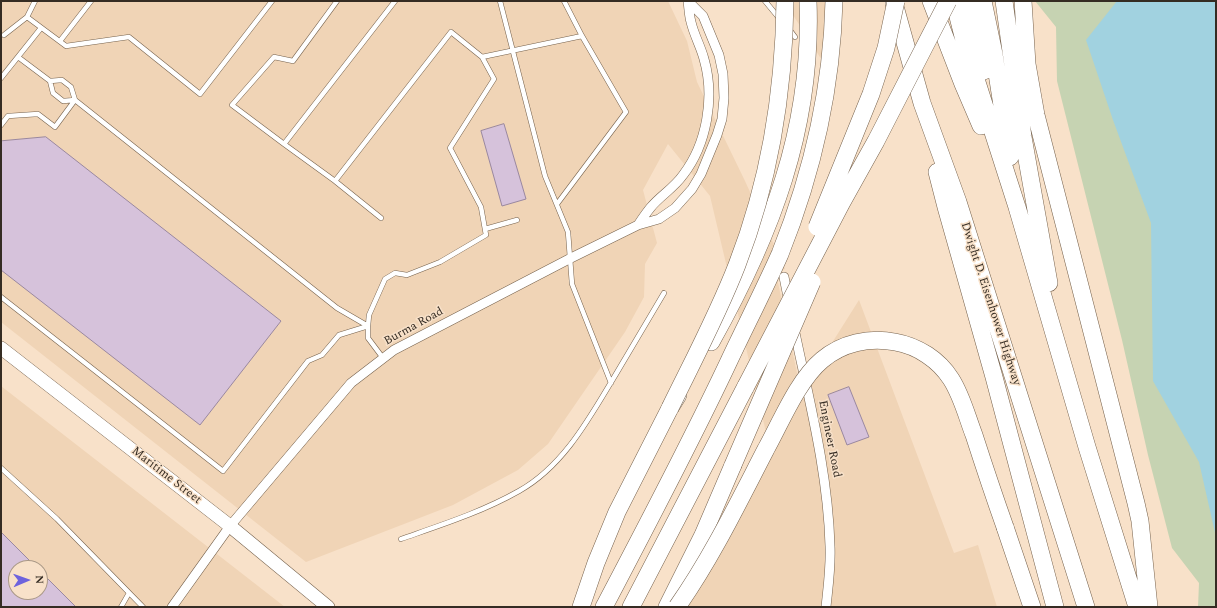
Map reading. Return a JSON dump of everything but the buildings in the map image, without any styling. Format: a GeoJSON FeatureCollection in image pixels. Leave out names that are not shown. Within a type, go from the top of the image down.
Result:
{"type":"FeatureCollection","features":[{"type":"Feature","properties":{"kind":"highway"},"geometry":{"type":"LineString","coordinates":[[581,607],[594,569],[621,502],[670,408],[730,282],[744,245],[770,157],[780,97],[784,44],[785,1]]}},
{"type":"Feature","properties":{"kind":"highway"},"geometry":{"type":"LineString","coordinates":[[670,408],[706,350],[744,278],[760,247],[779,197],[795,138],[802,95],[807,51],[808,1]]}},
{"type":"Feature","properties":{"kind":"highway"},"geometry":{"type":"LineString","coordinates":[[604,607],[708,406],[761,295],[788,231],[807,173],[820,120],[831,52],[834,1]]}},
{"type":"Feature","properties":{"kind":"highway"},"geometry":{"type":"LineString","coordinates":[[746,386],[820,222],[865,110],[886,48],[894,1]]}},
{"type":"Feature","properties":{"kind":"highway","name":"Dwight D. Eisenhower Highway"},"geometry":{"type":"LineString","coordinates":[[894,1],[922,103],[958,202],[1086,607]]}},
{"type":"Feature","properties":{"kind":"highway"},"geometry":{"type":"LineString","coordinates":[[931,1],[963,84],[1012,197],[1022,224]]}},
{"type":"Feature","properties":{"kind":"highway"},"geometry":{"type":"LineString","coordinates":[[631,607],[948,1]]}},
{"type":"Feature","properties":{"kind":"highway"},"geometry":{"type":"LineString","coordinates":[[954,1],[966,48],[1022,224]]}},
{"type":"Feature","properties":{"kind":"highway"},"geometry":{"type":"LineString","coordinates":[[968,1],[1000,140],[1022,224],[1068,383],[1137,607]]}},
{"type":"Feature","properties":{"kind":"highway"},"geometry":{"type":"LineString","coordinates":[[983,1],[994,54],[1022,224]]}},
{"type":"Feature","properties":{"kind":"highway"},"geometry":{"type":"LineString","coordinates":[[1004,1],[1014,83],[1028,167],[1068,383]]}},
{"type":"Feature","properties":{"kind":"highway"},"geometry":{"type":"LineString","coordinates":[[1023,1],[1026,47],[1032,98],[1137,508],[1149,607]]}},
{"type":"Feature","properties":{"kind":"highway"},"geometry":{"type":"LineString","coordinates":[[922,103],[946,207],[988,355],[1055,607]]}},
{"type":"Feature","properties":{"kind":"highway"},"geometry":{"type":"LineString","coordinates":[[667,607],[703,536],[812,281],[876,141]]}},
{"type":"Feature","properties":{"kind":"highway"},"geometry":{"type":"LineString","coordinates":[[677,607],[710,555],[786,412],[808,374],[830,354],[849,344],[880,340],[909,346],[926,354],[946,372],[959,394],[1032,607]]}},
{"type":"Feature","properties":{"kind":"main road","name":"Maritime Street"},"geometry":{"type":"LineString","coordinates":[[1,348],[230,526],[328,607]]}},
{"type":"Feature","properties":{"kind":"street","name":"Burma Road"},"geometry":{"type":"LineString","coordinates":[[638,224],[651,206],[669,192],[683,176],[692,162],[702,139],[709,94],[708,77],[704,59],[691,22],[688,1]]}},
{"type":"Feature","properties":{"kind":"street","name":"Burma Road"},"geometry":{"type":"LineString","coordinates":[[172,607],[230,526],[351,384],[383,358],[394,350],[570,258],[638,224],[659,219],[675,208],[692,189],[707,162],[722,119],[724,98],[723,74],[719,55],[703,16],[688,1]]}},
{"type":"Feature","properties":{"kind":"street","name":"Engineer Road"},"geometry":{"type":"LineString","coordinates":[[784,278],[820,449],[827,494],[830,547],[826,607]]}},
{"type":"Feature","properties":{"kind":"lane"},"geometry":{"type":"LineString","coordinates":[[4,35],[27,17],[35,1]]}},
{"type":"Feature","properties":{"kind":"lane"},"geometry":{"type":"LineString","coordinates":[[60,41],[91,1]]}},
{"type":"Feature","properties":{"kind":"lane"},"geometry":{"type":"LineString","coordinates":[[27,17],[66,46],[129,37],[200,94],[272,1]]}},
{"type":"Feature","properties":{"kind":"lane"},"geometry":{"type":"LineString","coordinates":[[337,1],[293,61],[274,57],[232,105],[335,181],[381,218]]}},
{"type":"Feature","properties":{"kind":"lane"},"geometry":{"type":"LineString","coordinates":[[284,144],[395,1]]}},
{"type":"Feature","properties":{"kind":"lane"},"geometry":{"type":"LineString","coordinates":[[500,1],[506,18],[545,176],[568,232],[572,284],[611,383]]}},
{"type":"Feature","properties":{"kind":"lane"},"geometry":{"type":"LineString","coordinates":[[557,204],[626,112],[582,36],[564,1]]}},
{"type":"Feature","properties":{"kind":"lane"},"geometry":{"type":"LineString","coordinates":[[765,1],[795,37]]}},
{"type":"Feature","properties":{"kind":"lane"},"geometry":{"type":"LineString","coordinates":[[1,78],[41,28]]}},
{"type":"Feature","properties":{"kind":"lane"},"geometry":{"type":"LineString","coordinates":[[335,181],[451,32],[482,57],[494,79],[450,148],[481,207],[486,235],[440,262],[407,275],[395,273],[385,279],[369,315],[368,326],[368,338],[383,358]]}},
{"type":"Feature","properties":{"kind":"lane"},"geometry":{"type":"LineString","coordinates":[[482,57],[582,36]]}},
{"type":"Feature","properties":{"kind":"lane"},"geometry":{"type":"LineString","coordinates":[[18,57],[50,81],[53,93],[63,101],[75,100]]}},
{"type":"Feature","properties":{"kind":"lane"},"geometry":{"type":"LineString","coordinates":[[50,81],[62,80],[71,87],[75,100],[337,308],[368,326]]}},
{"type":"Feature","properties":{"kind":"lane"},"geometry":{"type":"LineString","coordinates":[[1,125],[8,116],[38,114],[55,127],[75,100]]}},
{"type":"Feature","properties":{"kind":"lane"},"geometry":{"type":"LineString","coordinates":[[485,229],[517,220]]}},
{"type":"Feature","properties":{"kind":"lane"},"geometry":{"type":"LineString","coordinates":[[401,539],[482,509],[520,491],[540,476],[559,458],[578,435],[611,383],[664,293]]}},
{"type":"Feature","properties":{"kind":"lane"},"geometry":{"type":"LineString","coordinates":[[1,297],[222,471],[308,361],[322,355],[339,335],[368,326]]}},
{"type":"Feature","properties":{"kind":"lane"},"geometry":{"type":"LineString","coordinates":[[1,468],[57,519],[142,607]]}},
{"type":"Feature","properties":{"kind":"lane"},"geometry":{"type":"LineString","coordinates":[[121,607],[129,593]]}},
{"type":"Feature","properties":{"kind":"shaded area"},"geometry":{"type":"Polygon","coordinates":[[[1,1],[668,1],[687,41],[697,82],[745,181],[785,269],[776,273],[801,392],[859,300],[954,553],[978,545],[997,607],[669,607],[769,445],[710,196],[668,144],[643,190],[657,243],[645,264],[644,297],[625,332],[548,444],[518,470],[453,505],[306,562],[1,322],[1,1]]]}},
{"type":"Feature","properties":{"kind":"shaded area"},"geometry":{"type":"Polygon","coordinates":[[[776,1],[830,1],[825,65],[793,15],[776,1]]]}},
{"type":"Feature","properties":{"kind":"shaded area"},"geometry":{"type":"Polygon","coordinates":[[[1,386],[285,607],[1,607],[1,386]]]}},
{"type":"Feature","properties":{"kind":"green space"},"geometry":{"type":"Polygon","coordinates":[[[1035,1],[1216,1],[1216,607],[1198,607],[1199,583],[1172,548],[1057,81],[1056,27],[1035,1]]]}},
{"type":"Feature","properties":{"kind":"water"},"geometry":{"type":"Polygon","coordinates":[[[1117,1],[1216,1],[1216,537],[1199,462],[1153,381],[1151,223],[1113,120],[1086,40],[1117,1]]]}}]}
